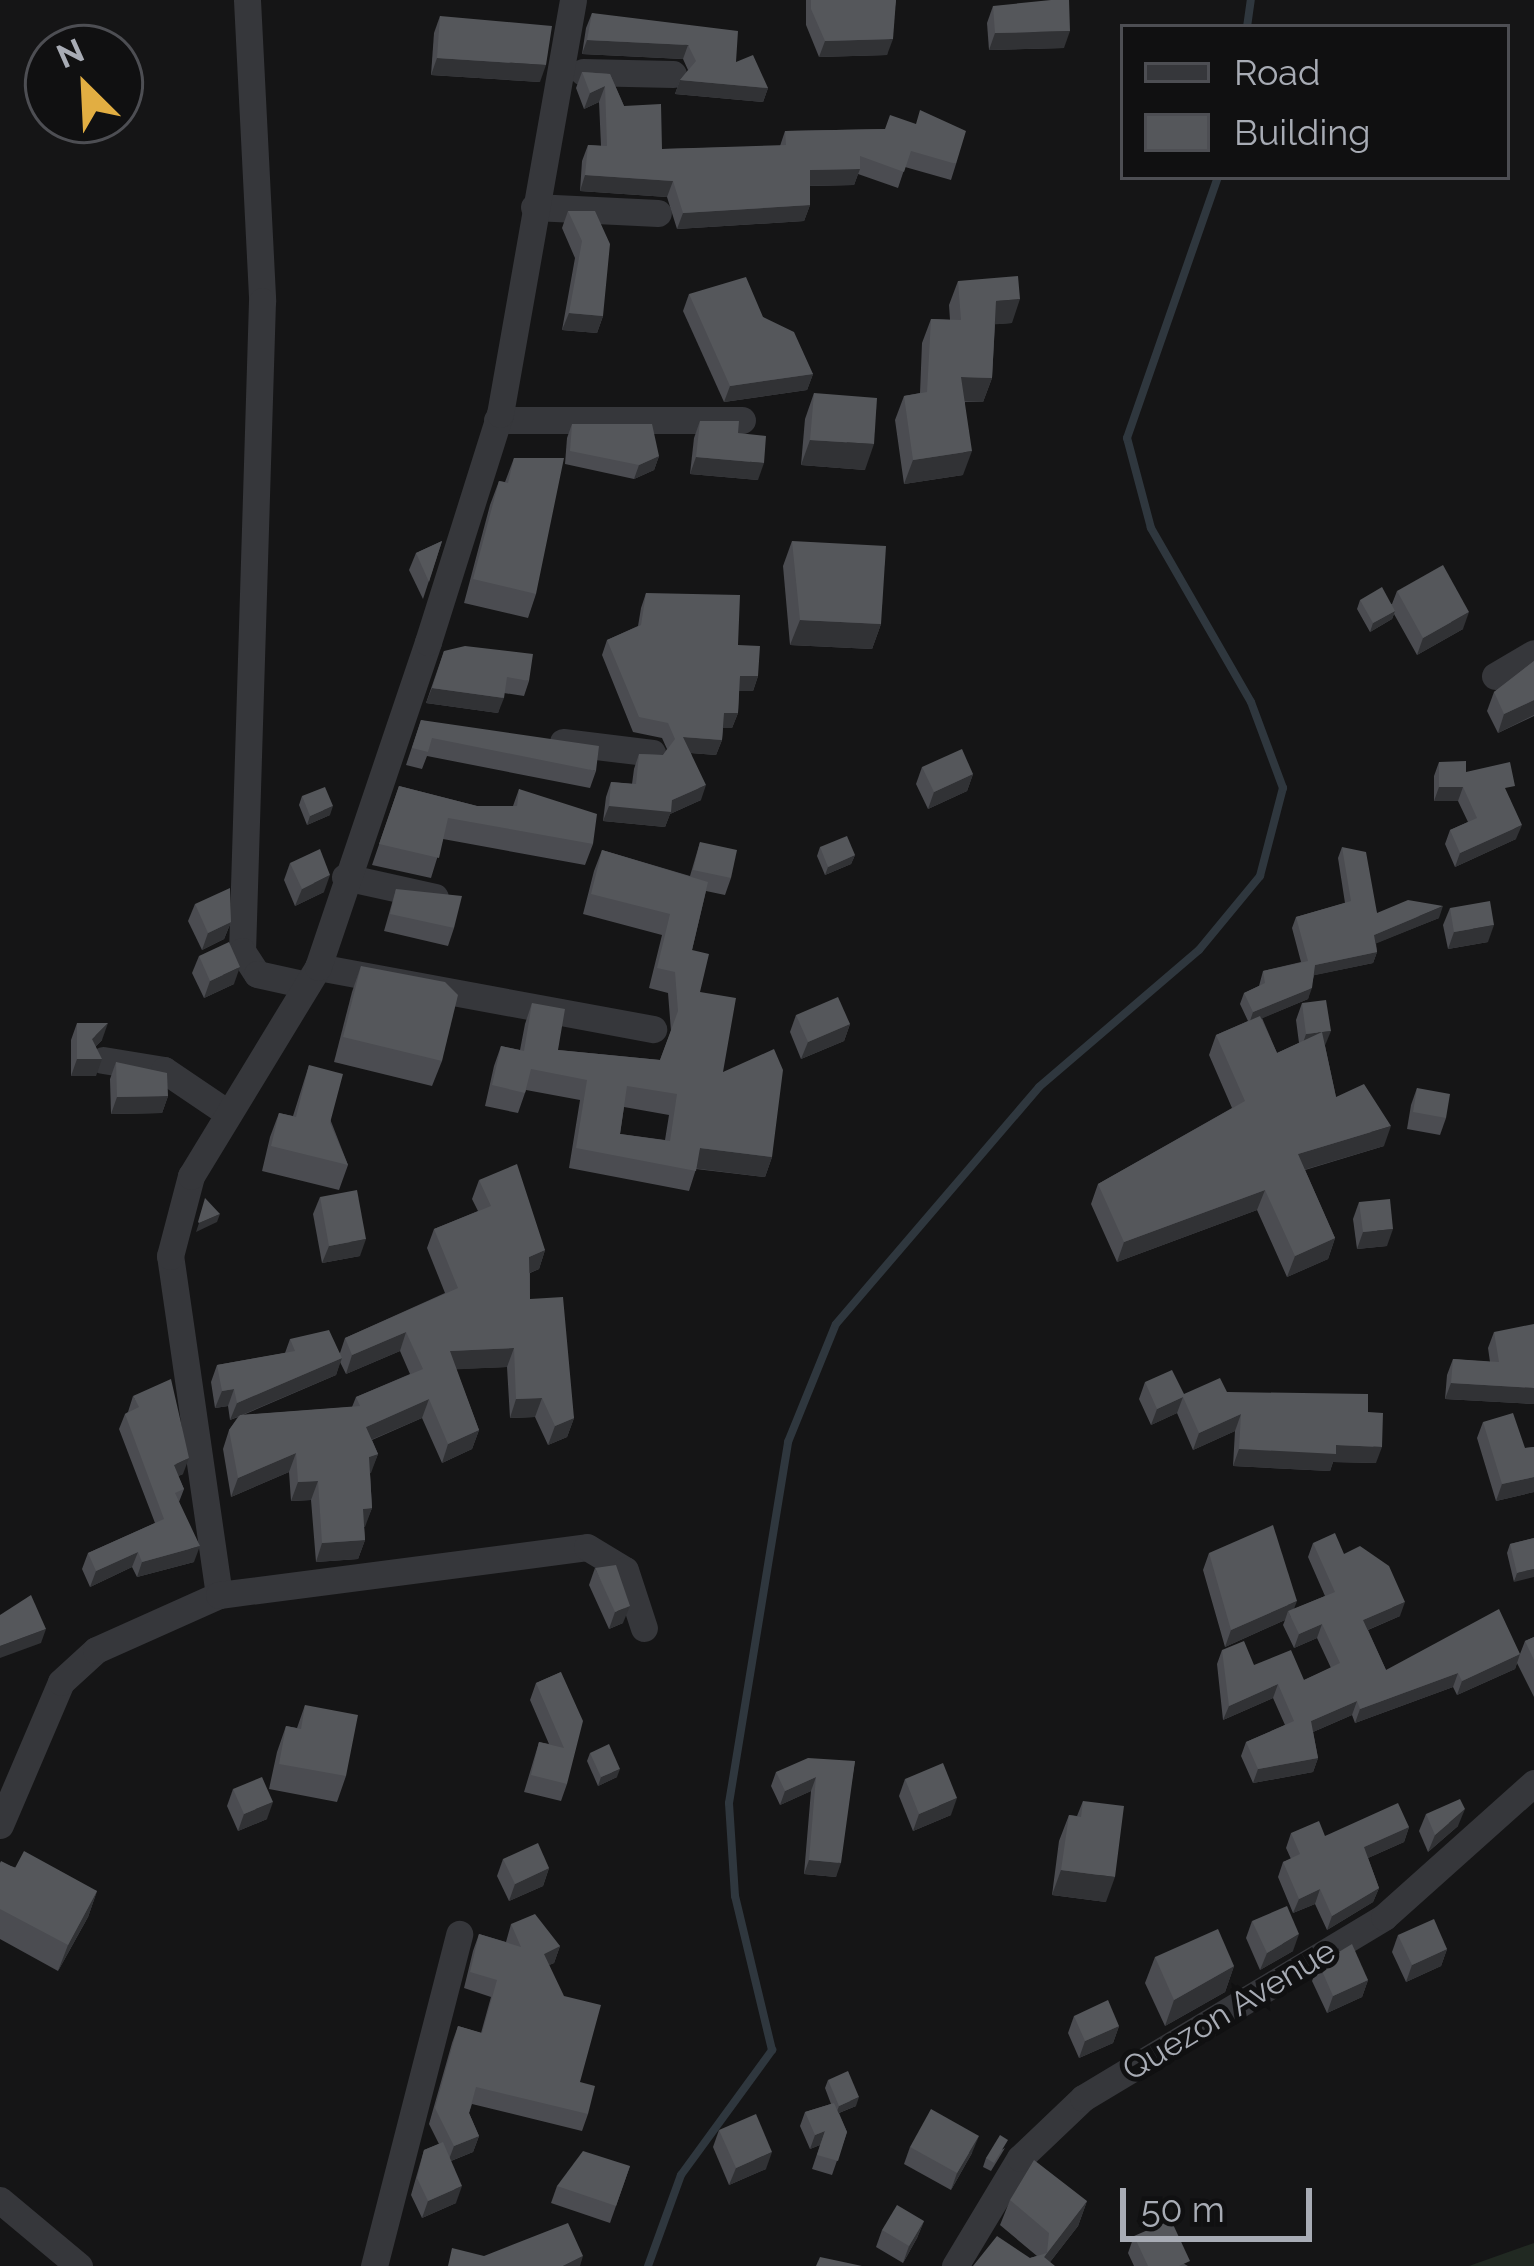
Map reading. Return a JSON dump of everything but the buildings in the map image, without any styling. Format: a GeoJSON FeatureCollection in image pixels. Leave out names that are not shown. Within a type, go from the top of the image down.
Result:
{"type":"FeatureCollection","features":[{"type":"Feature","properties":{"kind":"street"},"geometry":{"type":"LineString","coordinates":[[247,0],[262,345],[242,951],[257,974],[312,976],[653,1029]]}},
{"type":"Feature","properties":{"kind":"street"},"geometry":{"type":"LineString","coordinates":[[219,1595],[170,1256],[191,1176],[312,976],[497,420],[534,207],[568,70],[572,0]]}},
{"type":"Feature","properties":{"kind":"street"},"geometry":{"type":"LineString","coordinates":[[568,70],[673,74]]}},
{"type":"Feature","properties":{"kind":"street"},"geometry":{"type":"LineString","coordinates":[[534,207],[658,213]]}},
{"type":"Feature","properties":{"kind":"street"},"geometry":{"type":"LineString","coordinates":[[497,420],[742,420]]}},
{"type":"Feature","properties":{"kind":"street"},"geometry":{"type":"LineString","coordinates":[[1495,676],[1534,653]]}},
{"type":"Feature","properties":{"kind":"street"},"geometry":{"type":"LineString","coordinates":[[399,717],[444,724]]}},
{"type":"Feature","properties":{"kind":"street"},"geometry":{"type":"LineString","coordinates":[[536,739],[652,753]]}},
{"type":"Feature","properties":{"kind":"street"},"geometry":{"type":"LineString","coordinates":[[345,877],[436,898]]}},
{"type":"Feature","properties":{"kind":"street"},"geometry":{"type":"LineString","coordinates":[[103,1060],[164,1070],[226,1112]]}},
{"type":"Feature","properties":{"kind":"street"},"geometry":{"type":"LineString","coordinates":[[0,1825],[61,1682],[96,1650],[219,1595],[587,1547],[625,1570],[644,1628]]}},
{"type":"Feature","properties":{"kind":"street","name":"Quezon Avenue"},"geometry":{"type":"LineString","coordinates":[[955,2266],[1020,2158],[1083,2098],[1384,1917],[1534,1783]]}},
{"type":"Feature","properties":{"kind":"street"},"geometry":{"type":"LineString","coordinates":[[374,2266],[459,1934]]}},
{"type":"Feature","properties":{"kind":"street"},"geometry":{"type":"LineString","coordinates":[[0,2200],[79,2266]]}},
{"type":"Feature","properties":{"kind":"street"},"geometry":{"type":"LineString","coordinates":[[977,2230],[1008,2254]]}},
{"type":"Feature","properties":{"kind":"shaded area"},"geometry":{"type":"Polygon","coordinates":[[[1534,2243],[1534,2266],[1469,2266],[1534,2243]]]}},
{"type":"Feature","properties":{"kind":"waterway"},"geometry":{"type":"LineString","coordinates":[[1247,24],[1251,0]]}},
{"type":"Feature","properties":{"kind":"waterway"},"geometry":{"type":"LineString","coordinates":[[648,2266],[681,2175],[772,2050],[735,1896],[729,1803],[788,1442],[836,1324],[1039,1087],[1199,950],[1260,876],[1283,788],[1251,702],[1151,528],[1127,438],[1217,180]]}}]}
